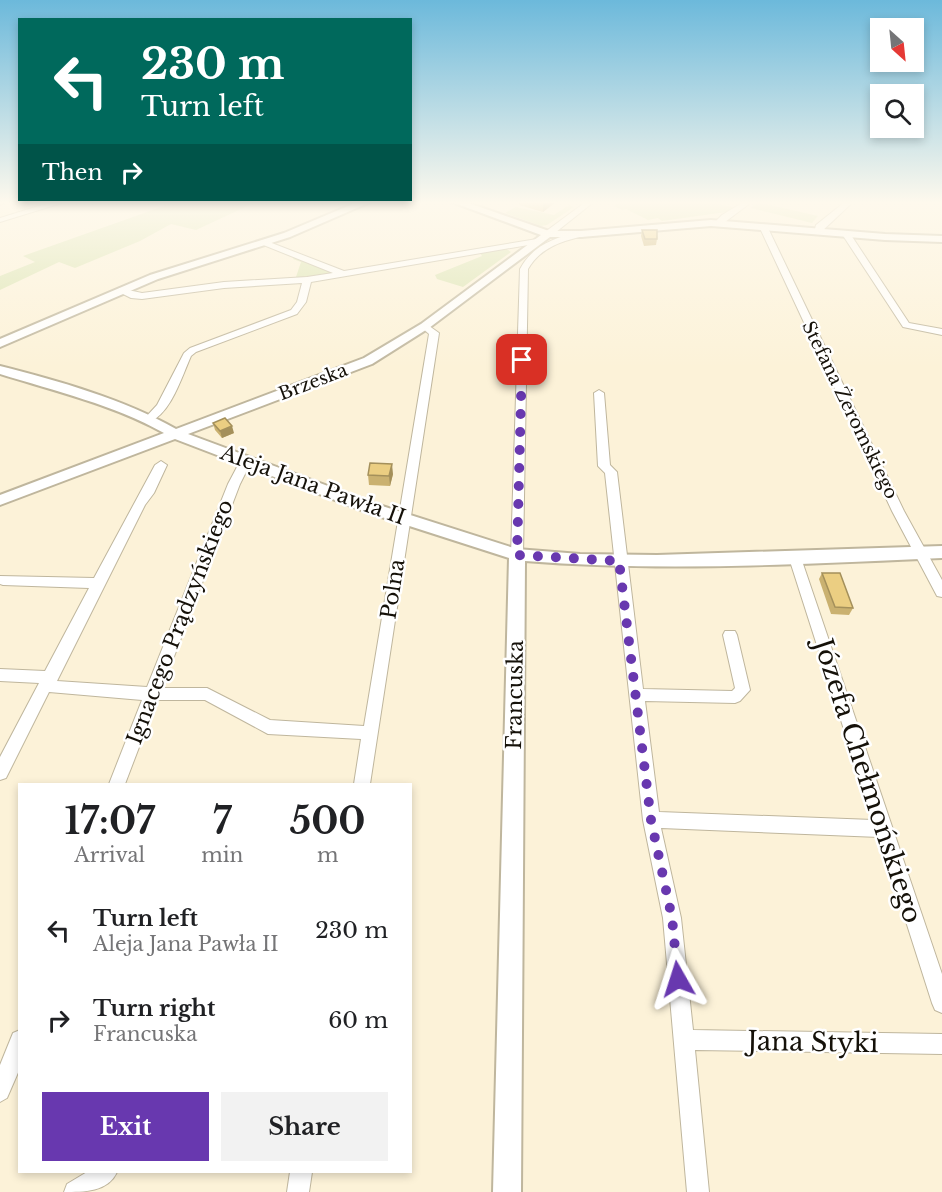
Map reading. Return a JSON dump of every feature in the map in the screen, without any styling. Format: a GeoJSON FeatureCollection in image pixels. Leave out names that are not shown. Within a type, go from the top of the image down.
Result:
{"type":"FeatureCollection","features":[{"type":"Feature","properties":{"kind":"street"},"geometry":{"type":"LineString","coordinates":[[0,343],[122,290],[215,257]]}},
{"type":"Feature","properties":{"kind":"street"},"geometry":{"type":"LineString","coordinates":[[300,257],[343,274]]}},
{"type":"Feature","properties":{"kind":"street"},"geometry":{"type":"LineString","coordinates":[[122,290],[134,296],[142,296],[224,285],[307,280],[439,257]]}},
{"type":"Feature","properties":{"kind":"street","name":"Brzeska"},"geometry":{"type":"LineString","coordinates":[[0,500],[368,361],[425,326],[517,257]]}},
{"type":"Feature","properties":{"kind":"street","name":"Francuska"},"geometry":{"type":"LineString","coordinates":[[507,1192],[524,269],[533,257]]}},
{"type":"Feature","properties":{"kind":"street","name":"Stefana Żeromskiego"},"geometry":{"type":"LineString","coordinates":[[777,257],[853,419],[942,592]]}},
{"type":"Feature","properties":{"kind":"street"},"geometry":{"type":"LineString","coordinates":[[861,257],[906,325],[942,332]]}},
{"type":"Feature","properties":{"kind":"street"},"geometry":{"type":"LineString","coordinates":[[149,419],[162,406],[187,355],[193,350],[294,312],[301,302],[307,280]]}},
{"type":"Feature","properties":{"kind":"street","name":"Polna"},"geometry":{"type":"LineString","coordinates":[[362,783],[434,333],[425,326]]}},
{"type":"Feature","properties":{"kind":"street","name":"Aleja Jana Pawła II"},"geometry":{"type":"LineString","coordinates":[[0,368],[83,394],[149,419],[176,434],[403,519],[517,555],[619,561],[922,555],[942,552]]}},
{"type":"Feature","properties":{"kind":"street"},"geometry":{"type":"LineString","coordinates":[[599,393],[604,466],[611,472],[619,561],[651,820],[672,918],[698,1192]]}},
{"type":"Feature","properties":{"kind":"street","name":"Ignacego Prądzyńskiego"},"geometry":{"type":"LineString","coordinates":[[117,783],[234,484],[241,470],[249,462]]}},
{"type":"Feature","properties":{"kind":"street"},"geometry":{"type":"LineString","coordinates":[[0,773],[161,465]]}},
{"type":"Feature","properties":{"kind":"street","name":"Aleja Jana Pawła II"},"geometry":{"type":"LineString","coordinates":[[922,555],[942,558]]}},
{"type":"Feature","properties":{"kind":"street","name":"Józefa Chełmońskiego"},"geometry":{"type":"LineString","coordinates":[[795,558],[942,1003]]}},
{"type":"Feature","properties":{"kind":"street"},"geometry":{"type":"LineString","coordinates":[[3,580],[99,583]]}},
{"type":"Feature","properties":{"kind":"street"},"geometry":{"type":"LineString","coordinates":[[635,694],[735,697],[743,690],[730,635]]}},
{"type":"Feature","properties":{"kind":"street"},"geometry":{"type":"LineString","coordinates":[[0,675],[152,693],[207,694],[268,727],[370,733]]}},
{"type":"Feature","properties":{"kind":"street"},"geometry":{"type":"LineString","coordinates":[[651,820],[884,829]]}},
{"type":"Feature","properties":{"kind":"street","name":"Jana Styki"},"geometry":{"type":"LineString","coordinates":[[685,1040],[942,1044]]}},
{"type":"Feature","properties":{"kind":"street"},"geometry":{"type":"LineString","coordinates":[[0,1091],[18,1045]]}},
{"type":"Feature","properties":{"kind":"street"},"geometry":{"type":"LineString","coordinates":[[75,1192],[104,1173]]}},
{"type":"Feature","properties":{"kind":"street"},"geometry":{"type":"LineString","coordinates":[[298,1192],[301,1173]]}},
{"type":"Feature","properties":{"kind":"green space"},"geometry":{"type":"Polygon","coordinates":[[[24,257],[102,257],[75,268],[59,262],[0,290],[0,276],[35,262],[24,257]]]}},
{"type":"Feature","properties":{"kind":"green space"},"geometry":{"type":"Polygon","coordinates":[[[294,257],[338,273],[292,279],[296,277],[301,262],[293,259],[294,257]]]}},
{"type":"Feature","properties":{"kind":"green space"},"geometry":{"type":"Polygon","coordinates":[[[480,257],[505,257],[463,287],[437,279],[435,275],[480,257]]]}},
{"type":"Feature","properties":{"kind":"building"},"geometry":{"type":"Polygon","coordinates":[[[225,418],[232,426],[220,431],[213,423],[225,418]]]}},
{"type":"Feature","properties":{"kind":"building"},"geometry":{"type":"Polygon","coordinates":[[[370,463],[392,464],[389,476],[368,475],[370,463]]]}},
{"type":"Feature","properties":{"kind":"building"},"geometry":{"type":"Polygon","coordinates":[[[822,573],[840,573],[853,608],[835,607],[822,573]]]}},
{"type":"Feature","properties":{"kind":"route"},"geometry":{"type":"LineString","coordinates":[[522,360],[517,555],[619,561],[651,820],[672,918],[678,979]]}}]}
